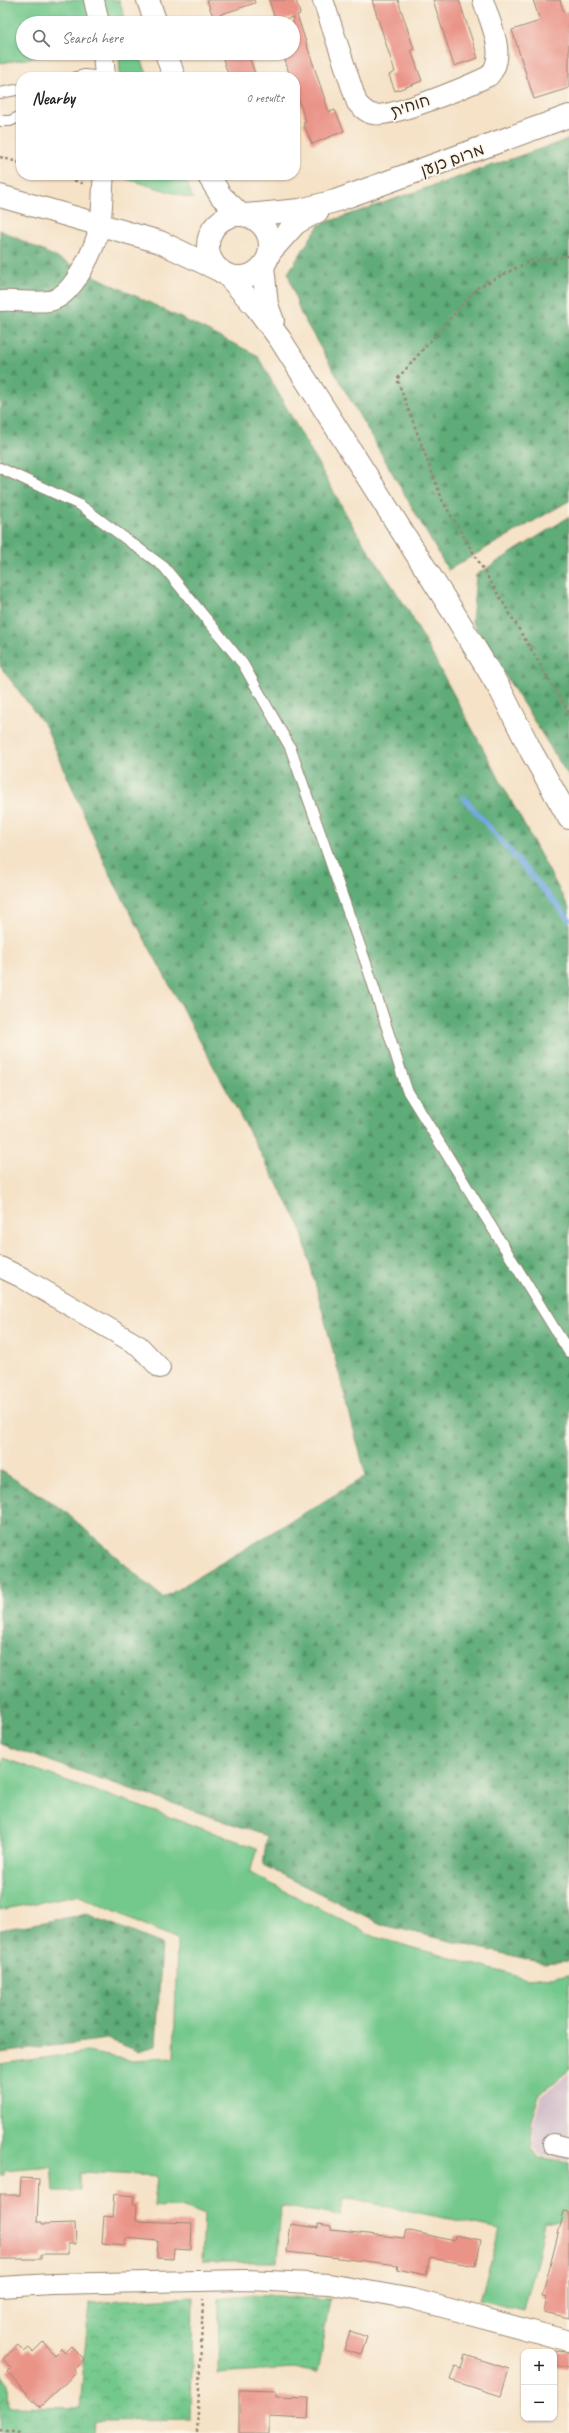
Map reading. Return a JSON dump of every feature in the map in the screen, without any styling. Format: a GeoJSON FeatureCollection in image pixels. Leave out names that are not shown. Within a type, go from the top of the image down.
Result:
{"type":"FeatureCollection","features":[{"type":"Feature","properties":{"kind":"main road"},"geometry":{"type":"LineString","coordinates":[[148,0],[154,16]]}},
{"type":"Feature","properties":{"kind":"main road"},"geometry":{"type":"LineString","coordinates":[[168,60],[172,72]]}},
{"type":"Feature","properties":{"kind":"main road","name":"מרום כנען"},"geometry":{"type":"LineString","coordinates":[[243,215],[300,210],[335,201],[569,116]]}},
{"type":"Feature","properties":{"kind":"main road"},"geometry":{"type":"LineString","coordinates":[[209,180],[214,201],[214,228],[208,248],[214,265],[224,273],[256,307],[280,339],[459,621],[501,691],[531,751],[569,818]]}},
{"type":"Feature","properties":{"kind":"main road"},"geometry":{"type":"LineString","coordinates":[[211,180],[221,196],[243,215],[255,219],[268,233],[266,259],[267,305],[280,339]]}},
{"type":"Feature","properties":{"kind":"main road"},"geometry":{"type":"LineString","coordinates":[[0,196],[144,238],[186,253],[224,273],[246,276],[266,259]]}},
{"type":"Feature","properties":{"kind":"main road","name":"מרום כנען"},"geometry":{"type":"LineString","coordinates":[[266,259],[296,223],[335,201]]}},
{"type":"Feature","properties":{"kind":"main road"},"geometry":{"type":"LineString","coordinates":[[144,238],[185,238],[214,228],[232,216],[243,215]]}},
{"type":"Feature","properties":{"kind":"street"},"geometry":{"type":"LineString","coordinates":[[94,0],[97,16]]}},
{"type":"Feature","properties":{"kind":"street","name":"חוחית"},"geometry":{"type":"LineString","coordinates":[[323,0],[357,103],[364,111],[373,114],[394,112],[489,76],[496,68],[499,53],[483,0]]}},
{"type":"Feature","properties":{"kind":"street"},"geometry":{"type":"LineString","coordinates":[[103,60],[104,72]]}},
{"type":"Feature","properties":{"kind":"street"},"geometry":{"type":"LineString","coordinates":[[0,301],[50,301],[65,294],[76,280],[94,243],[100,224],[103,183]]}},
{"type":"Feature","properties":{"kind":"street"},"geometry":{"type":"LineString","coordinates":[[0,1267],[21,1277],[139,1346],[160,1368]]}},
{"type":"Feature","properties":{"kind":"street"},"geometry":{"type":"LineString","coordinates":[[0,2287],[52,2284],[274,2280],[357,2288],[440,2306],[569,2341]]}},
{"type":"Feature","properties":{"kind":"lane"},"geometry":{"type":"LineString","coordinates":[[0,93],[16,90]]}},
{"type":"Feature","properties":{"kind":"lane"},"geometry":{"type":"LineString","coordinates":[[0,121],[10,121],[16,118]]}},
{"type":"Feature","properties":{"kind":"lane"},"geometry":{"type":"LineString","coordinates":[[0,468],[80,506],[164,567],[243,664],[290,747],[366,963],[406,1090],[569,1352]]}},
{"type":"Feature","properties":{"kind":"path"},"geometry":{"type":"LineString","coordinates":[[0,157],[16,162]]}},
{"type":"Feature","properties":{"kind":"path"},"geometry":{"type":"LineString","coordinates":[[86,180],[103,183]]}},
{"type":"Feature","properties":{"kind":"path"},"geometry":{"type":"LineString","coordinates":[[569,256],[530,262],[477,288],[397,379],[443,502],[569,713]]}},
{"type":"Feature","properties":{"kind":"path"},"geometry":{"type":"LineString","coordinates":[[197,2433],[204,2281]]}},
{"type":"Feature","properties":{"kind":"path"},"geometry":{"type":"LineString","coordinates":[[0,2430],[21,2433]]}},
{"type":"Feature","properties":{"kind":"shaded area"},"geometry":{"type":"Polygon","coordinates":[[[569,2073],[569,2161],[540,2155],[533,2147],[532,2124],[541,2097],[569,2073]]]}},
{"type":"Feature","properties":{"kind":"green space"},"geometry":{"type":"Polygon","coordinates":[[[0,0],[119,0],[125,16],[16,16],[16,60],[19,60],[0,63],[0,0]]]}},
{"type":"Feature","properties":{"kind":"green space"},"geometry":{"type":"Polygon","coordinates":[[[119,60],[142,60],[146,72],[120,72],[119,60]]]}},
{"type":"Feature","properties":{"kind":"green space"},"geometry":{"type":"Polygon","coordinates":[[[569,139],[569,501],[448,570],[300,312],[288,273],[319,225],[569,139]]]}},
{"type":"Feature","properties":{"kind":"green space"},"geometry":{"type":"Polygon","coordinates":[[[131,180],[186,180],[193,199],[131,180]]]}},
{"type":"Feature","properties":{"kind":"green space"},"geometry":{"type":"Polygon","coordinates":[[[0,230],[257,355],[354,528],[408,610],[569,908],[569,1961],[543,1963],[383,1925],[263,1865],[267,1836],[0,1744],[0,1470],[62,1509],[163,1598],[366,1476],[300,1226],[110,875],[46,727],[0,666],[0,230]]]}},
{"type":"Feature","properties":{"kind":"green space"},"geometry":{"type":"Polygon","coordinates":[[[569,517],[569,777],[472,622],[476,575],[569,517]]]}},
{"type":"Feature","properties":{"kind":"green space"},"geometry":{"type":"Polygon","coordinates":[[[3,1758],[257,1848],[250,1873],[375,1937],[527,1979],[569,1975],[569,2070],[539,2095],[530,2124],[531,2148],[538,2158],[569,2163],[569,2222],[545,2221],[539,2253],[524,2311],[480,2300],[500,2229],[344,2198],[340,2216],[281,2206],[277,2262],[202,2262],[204,2215],[181,2206],[154,2207],[157,2176],[80,2172],[80,2191],[54,2191],[52,2167],[4,2171],[4,2176],[0,2176],[0,2064],[86,2052],[130,2060],[174,2058],[177,1939],[77,1895],[0,1910],[0,1770],[3,1758]]]}},
{"type":"Feature","properties":{"kind":"green space"},"geometry":{"type":"Polygon","coordinates":[[[87,1914],[162,1944],[156,2046],[138,2051],[107,2039],[0,2053],[0,1930],[87,1914]]]}},
{"type":"Feature","properties":{"kind":"green space"},"geometry":{"type":"Polygon","coordinates":[[[254,2294],[330,2300],[317,2373],[294,2368],[218,2373],[219,2298],[254,2294]]]}},
{"type":"Feature","properties":{"kind":"green space"},"geometry":{"type":"Polygon","coordinates":[[[193,2297],[191,2420],[94,2421],[93,2433],[0,2433],[0,2372],[8,2384],[9,2407],[80,2408],[89,2303],[193,2297]]]}},
{"type":"Feature","properties":{"kind":"building"},"geometry":{"type":"Polygon","coordinates":[[[207,0],[254,0],[255,3],[213,16],[207,0]]]}},
{"type":"Feature","properties":{"kind":"building"},"geometry":{"type":"Polygon","coordinates":[[[269,0],[296,0],[300,14],[297,16],[274,16],[269,0]]]}},
{"type":"Feature","properties":{"kind":"building"},"geometry":{"type":"Polygon","coordinates":[[[372,0],[398,0],[414,49],[411,50],[422,81],[395,91],[389,75],[395,72],[372,0]]]}},
{"type":"Feature","properties":{"kind":"building"},"geometry":{"type":"Polygon","coordinates":[[[433,0],[459,0],[478,58],[454,66],[433,0]]]}},
{"type":"Feature","properties":{"kind":"building"},"geometry":{"type":"Polygon","coordinates":[[[533,0],[560,0],[564,13],[569,12],[569,88],[534,99],[512,30],[540,21],[533,0]]]}},
{"type":"Feature","properties":{"kind":"building"},"geometry":{"type":"Polygon","coordinates":[[[300,24],[329,112],[335,110],[344,131],[312,144],[303,123],[306,122],[300,104],[300,72],[289,72],[285,60],[300,60],[300,24]]]}},
{"type":"Feature","properties":{"kind":"building"},"geometry":{"type":"Polygon","coordinates":[[[223,60],[250,60],[254,72],[227,72],[223,60]]]}},
{"type":"Feature","properties":{"kind":"building"},"geometry":{"type":"Polygon","coordinates":[[[21,2178],[39,2179],[37,2222],[42,2222],[42,2224],[75,2223],[76,2244],[68,2244],[68,2254],[41,2254],[41,2259],[0,2259],[0,2195],[20,2195],[21,2178]]]}},
{"type":"Feature","properties":{"kind":"building"},"geometry":{"type":"Polygon","coordinates":[[[114,2194],[134,2196],[133,2204],[137,2204],[136,2221],[192,2223],[191,2250],[174,2249],[173,2259],[157,2258],[158,2241],[126,2238],[125,2245],[102,2243],[104,2216],[112,2217],[114,2194]]]}},
{"type":"Feature","properties":{"kind":"building"},"geometry":{"type":"Polygon","coordinates":[[[564,2211],[569,2212],[569,2318],[544,2312],[547,2298],[542,2297],[564,2211]]]}},
{"type":"Feature","properties":{"kind":"building"},"geometry":{"type":"Polygon","coordinates":[[[291,2224],[318,2228],[318,2224],[331,2226],[331,2230],[404,2238],[406,2230],[454,2241],[455,2235],[481,2240],[476,2266],[430,2258],[426,2275],[397,2269],[398,2265],[287,2252],[291,2224]]]}},
{"type":"Feature","properties":{"kind":"building"},"geometry":{"type":"Polygon","coordinates":[[[350,2331],[367,2337],[361,2355],[344,2350],[350,2331]]]}},
{"type":"Feature","properties":{"kind":"building"},"geometry":{"type":"Polygon","coordinates":[[[43,2342],[54,2355],[61,2348],[65,2352],[71,2346],[85,2360],[74,2370],[76,2373],[40,2407],[7,2372],[11,2368],[3,2359],[18,2345],[24,2352],[29,2348],[33,2352],[43,2342]]]}},
{"type":"Feature","properties":{"kind":"building"},"geometry":{"type":"Polygon","coordinates":[[[557,2351],[569,2352],[569,2368],[557,2366],[557,2351]]]}},
{"type":"Feature","properties":{"kind":"building"},"geometry":{"type":"Polygon","coordinates":[[[465,2355],[509,2369],[501,2396],[450,2380],[455,2366],[461,2368],[465,2355]]]}},
{"type":"Feature","properties":{"kind":"building"},"geometry":{"type":"Polygon","coordinates":[[[239,2390],[276,2391],[276,2397],[309,2398],[308,2419],[269,2417],[269,2433],[239,2433],[239,2390]]]}},
{"type":"Feature","properties":{"kind":"waterway"},"geometry":{"type":"LineString","coordinates":[[464,798],[569,919]]}}]}
